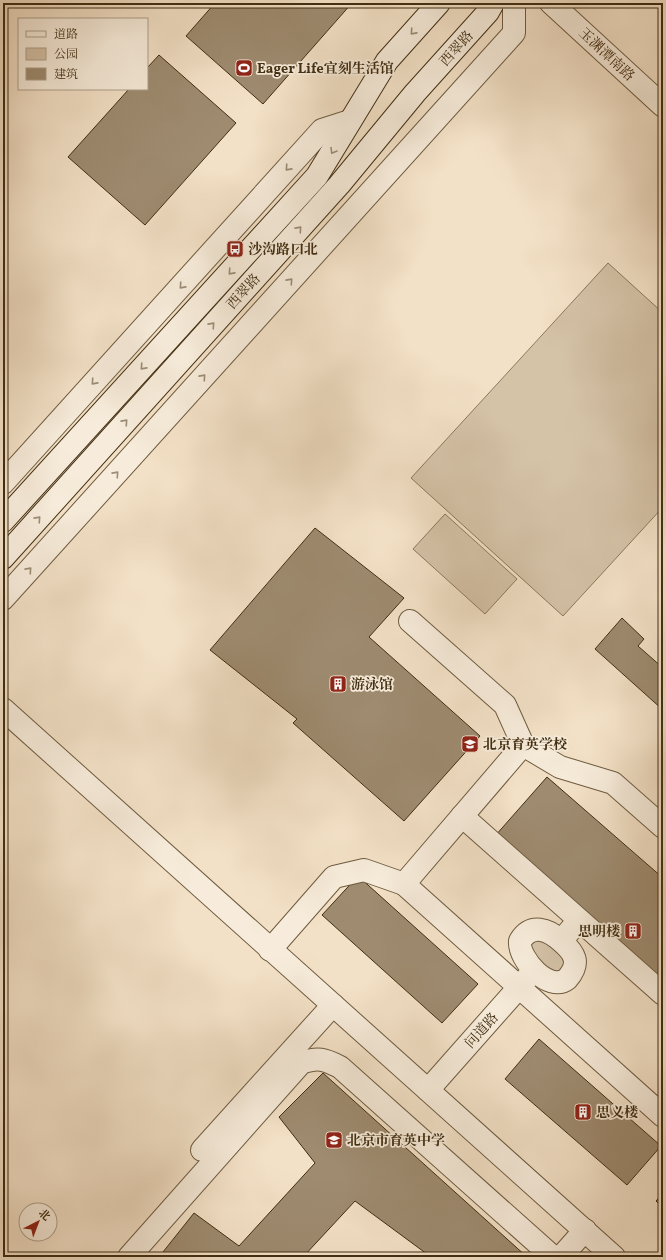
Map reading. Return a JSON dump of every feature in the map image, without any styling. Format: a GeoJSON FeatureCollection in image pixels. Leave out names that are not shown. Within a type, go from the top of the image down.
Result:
{"type":"FeatureCollection","features":[{"type":"Feature","properties":{"kind":"street","name":"西翠路"},"geometry":{"type":"LineString","coordinates":[[3,521],[317,176],[387,61],[439,3]]}},
{"type":"Feature","properties":{"kind":"street","name":"西翠路"},"geometry":{"type":"LineString","coordinates":[[3,558],[339,185],[415,93],[488,12],[494,3]]}},
{"type":"Feature","properties":{"kind":"street"},"geometry":{"type":"LineString","coordinates":[[3,599],[514,33],[514,3]]}},
{"type":"Feature","properties":{"kind":"street","name":"玉渊潭南路"},"geometry":{"type":"LineString","coordinates":[[552,3],[663,106]]}},
{"type":"Feature","properties":{"kind":"street"},"geometry":{"type":"LineString","coordinates":[[3,483],[322,130],[350,121]]}},
{"type":"Feature","properties":{"kind":"street"},"geometry":{"type":"LineString","coordinates":[[410,621],[505,705],[523,745],[560,767],[613,783],[662,825]]}},
{"type":"Feature","properties":{"kind":"street"},"geometry":{"type":"LineString","coordinates":[[3,709],[614,1257]]}},
{"type":"Feature","properties":{"kind":"street"},"geometry":{"type":"LineString","coordinates":[[404,884],[523,745]]}},
{"type":"Feature","properties":{"kind":"street"},"geometry":{"type":"LineString","coordinates":[[462,816],[663,994]]}},
{"type":"Feature","properties":{"kind":"street"},"geometry":{"type":"LineString","coordinates":[[270,950],[334,877],[364,870],[404,884],[663,1116]]}},
{"type":"Feature","properties":{"kind":"street"},"geometry":{"type":"LineString","coordinates":[[561,940],[579,920]]}},
{"type":"Feature","properties":{"kind":"street"},"geometry":{"type":"LineString","coordinates":[[535,929],[546,930],[561,940],[571,951],[575,959],[574,969],[569,977],[564,981],[551,982],[534,970],[524,959],[520,949],[520,941],[526,933],[535,929]]}},
{"type":"Feature","properties":{"kind":"street","name":"问道路"},"geometry":{"type":"LineString","coordinates":[[428,1090],[534,970]]}},
{"type":"Feature","properties":{"kind":"street"},"geometry":{"type":"LineString","coordinates":[[202,1150],[333,1005]]}},
{"type":"Feature","properties":{"kind":"street"},"geometry":{"type":"LineString","coordinates":[[129,1257],[301,1063],[315,1058],[326,1060],[340,1067],[553,1257]]}},
{"type":"Feature","properties":{"kind":"street"},"geometry":{"type":"LineString","coordinates":[[561,1257],[585,1230]]}},
{"type":"Feature","properties":{"kind":"green space"},"geometry":{"type":"Polygon","coordinates":[[[608,263],[663,313],[663,507],[563,616],[411,478],[608,263]]]}},
{"type":"Feature","properties":{"kind":"green space"},"geometry":{"type":"Polygon","coordinates":[[[445,514],[517,579],[485,614],[413,549],[445,514]]]}},
{"type":"Feature","properties":{"kind":"green space"},"geometry":{"type":"Polygon","coordinates":[[[531,933],[569,955],[559,981],[522,943],[531,933]]]}},
{"type":"Feature","properties":{"kind":"building"},"geometry":{"type":"Polygon","coordinates":[[[215,3],[352,3],[263,104],[186,36],[215,3]]]}},
{"type":"Feature","properties":{"kind":"building"},"geometry":{"type":"Polygon","coordinates":[[[159,55],[236,123],[145,225],[68,157],[128,90],[148,90],[148,67],[159,55]]]}},
{"type":"Feature","properties":{"kind":"building","name":"游泳馆"},"geometry":{"type":"Polygon","coordinates":[[[315,528],[404,598],[369,637],[480,736],[404,821],[293,723],[297,719],[210,650],[315,528]]]}},
{"type":"Feature","properties":{"kind":"building"},"geometry":{"type":"Polygon","coordinates":[[[622,618],[644,639],[638,646],[663,668],[663,710],[595,649],[622,618]]]}},
{"type":"Feature","properties":{"kind":"building","name":"思明楼"},"geometry":{"type":"Polygon","coordinates":[[[547,777],[663,878],[663,984],[495,836],[547,777]]]}},
{"type":"Feature","properties":{"kind":"building"},"geometry":{"type":"Polygon","coordinates":[[[358,876],[478,984],[442,1023],[322,915],[358,876]]]}},
{"type":"Feature","properties":{"kind":"building","name":"思义楼"},"geometry":{"type":"Polygon","coordinates":[[[539,1039],[661,1146],[627,1185],[505,1079],[539,1039]]]}},
{"type":"Feature","properties":{"kind":"building"},"geometry":{"type":"Polygon","coordinates":[[[323,1073],[527,1257],[431,1257],[355,1201],[303,1257],[159,1257],[194,1213],[239,1246],[315,1163],[279,1117],[323,1073]]]}},
{"type":"Feature","properties":{"kind":"building"},"geometry":{"type":"Polygon","coordinates":[[[663,1193],[663,1208],[656,1201],[663,1193]]]}},
{"type":"Feature","properties":{"kind":"place","name":"Eager Life宜刻生活馆"},"geometry":{"type":"Point","coordinates":[244,68]}},
{"type":"Feature","properties":{"kind":"place","name":"沙沟路口北"},"geometry":{"type":"Point","coordinates":[235,249]}},
{"type":"Feature","properties":{"kind":"place","name":"游泳馆"},"geometry":{"type":"Point","coordinates":[338,684]}},
{"type":"Feature","properties":{"kind":"place","name":"北京育英学校"},"geometry":{"type":"Point","coordinates":[470,744]}},
{"type":"Feature","properties":{"kind":"place","name":"思明楼"},"geometry":{"type":"Point","coordinates":[633,931]}},
{"type":"Feature","properties":{"kind":"place","name":"思义楼"},"geometry":{"type":"Point","coordinates":[583,1112]}},
{"type":"Feature","properties":{"kind":"place","name":"北京市育英中学"},"geometry":{"type":"Point","coordinates":[334,1140]}}]}
